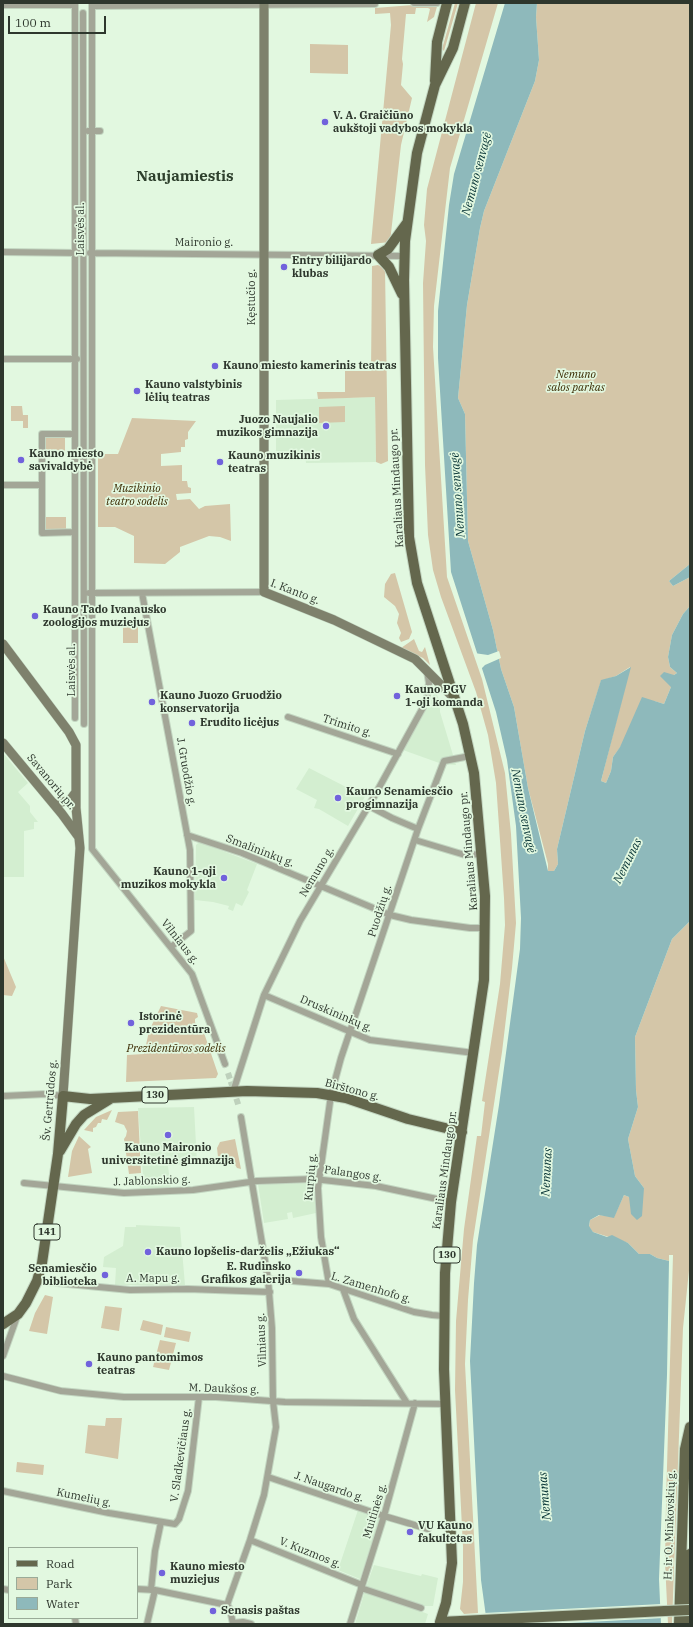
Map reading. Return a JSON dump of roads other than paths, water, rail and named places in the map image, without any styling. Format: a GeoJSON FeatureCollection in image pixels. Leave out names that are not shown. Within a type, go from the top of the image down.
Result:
{"type":"FeatureCollection","features":[{"type":"Feature","properties":{"kind":"main road","name":"Karaliaus Mindaugo pr."},"geometry":{"type":"LineString","coordinates":[[447,3],[437,42],[435,85],[418,153],[404,256],[407,511],[409,537],[417,583],[463,724],[470,756],[477,798],[486,928],[484,975],[474,1053],[451,1202],[444,1316],[452,1563],[446,1604],[440,1623],[690,1610]]}},
{"type":"Feature","properties":{"kind":"main road","name":"Karaliaus Mindaugo pr."},"geometry":{"type":"LineString","coordinates":[[435,85],[453,48],[466,3]]}},
{"type":"Feature","properties":{"kind":"main road"},"geometry":{"type":"LineString","coordinates":[[404,298],[389,267],[378,255],[390,247],[408,221]]}},
{"type":"Feature","properties":{"kind":"main road","name":"Birštono g."},"geometry":{"type":"LineString","coordinates":[[233,1092],[290,1091],[331,1095],[434,1127],[462,1132]]}},
{"type":"Feature","properties":{"kind":"main road","name":"130"},"geometry":{"type":"LineString","coordinates":[[63,1096],[86,1099],[233,1092]]}},
{"type":"Feature","properties":{"kind":"main road","name":"Šv. Gertrūdos g."},"geometry":{"type":"LineString","coordinates":[[18,1314],[31,1295],[42,1263],[58,1154],[63,1096]]}},
{"type":"Feature","properties":{"kind":"main road"},"geometry":{"type":"LineString","coordinates":[[58,1154],[76,1124],[84,1114],[113,1097]]}},
{"type":"Feature","properties":{"kind":"main road","name":"141"},"geometry":{"type":"LineString","coordinates":[[3,1324],[18,1314]]}},
{"type":"Feature","properties":{"kind":"main road","name":"H. ir O. Minkovskių g."},"geometry":{"type":"LineString","coordinates":[[679,1624],[685,1448],[690,1428]]}},
{"type":"Feature","properties":{"kind":"main road","name":"H. ir O. Minkovskių g."},"geometry":{"type":"LineString","coordinates":[[688,1624],[690,1554]]}},
{"type":"Feature","properties":{"kind":"street"},"geometry":{"type":"LineString","coordinates":[[414,3],[437,3]]}},
{"type":"Feature","properties":{"kind":"street"},"geometry":{"type":"LineString","coordinates":[[3,6],[75,4]]}},
{"type":"Feature","properties":{"kind":"street","name":"Laisvės al."},"geometry":{"type":"LineString","coordinates":[[75,4],[72,131],[75,252],[72,297],[75,359],[75,718]]}},
{"type":"Feature","properties":{"kind":"street","name":"Kęstučio g."},"geometry":{"type":"LineString","coordinates":[[264,4],[264,592]]}},
{"type":"Feature","properties":{"kind":"street"},"geometry":{"type":"LineString","coordinates":[[92,5],[375,4]]}},
{"type":"Feature","properties":{"kind":"street","name":"Laisvės al."},"geometry":{"type":"LineString","coordinates":[[92,5],[92,360],[95,455],[92,849]]}},
{"type":"Feature","properties":{"kind":"street"},"geometry":{"type":"LineString","coordinates":[[75,13],[92,13]]}},
{"type":"Feature","properties":{"kind":"street","name":"Laisvės al."},"geometry":{"type":"LineString","coordinates":[[83,13],[84,724]]}},
{"type":"Feature","properties":{"kind":"street"},"geometry":{"type":"LineString","coordinates":[[72,131],[100,131]]}},
{"type":"Feature","properties":{"kind":"street"},"geometry":{"type":"LineString","coordinates":[[92,188],[100,188]]}},
{"type":"Feature","properties":{"kind":"street","name":"Maironio g."},"geometry":{"type":"LineString","coordinates":[[3,252],[404,256]]}},
{"type":"Feature","properties":{"kind":"street"},"geometry":{"type":"LineString","coordinates":[[3,359],[92,360]]}},
{"type":"Feature","properties":{"kind":"street"},"geometry":{"type":"LineString","coordinates":[[75,434],[42,434],[42,533],[95,528]]}},
{"type":"Feature","properties":{"kind":"street"},"geometry":{"type":"LineString","coordinates":[[75,456],[95,455]]}},
{"type":"Feature","properties":{"kind":"street"},"geometry":{"type":"LineString","coordinates":[[3,485],[42,485]]}},
{"type":"Feature","properties":{"kind":"street","name":"I. Kanto g."},"geometry":{"type":"LineString","coordinates":[[75,594],[264,592],[334,620],[415,659],[427,669],[455,699]]}},
{"type":"Feature","properties":{"kind":"street","name":"J. Gruodžio g."},"geometry":{"type":"LineString","coordinates":[[142,593],[187,835],[191,872],[191,931],[171,947]]}},
{"type":"Feature","properties":{"kind":"street"},"geometry":{"type":"LineString","coordinates":[[3,644],[69,732],[76,745],[76,792],[79,838]]}},
{"type":"Feature","properties":{"kind":"street","name":"Nemuno g."},"geometry":{"type":"LineString","coordinates":[[233,1092],[264,995],[297,926],[369,806],[426,702],[429,683],[427,669]]}},
{"type":"Feature","properties":{"kind":"street"},"geometry":{"type":"LineString","coordinates":[[75,718],[93,712]]}},
{"type":"Feature","properties":{"kind":"street","name":"Trimito g."},"geometry":{"type":"LineString","coordinates":[[288,717],[398,754]]}},
{"type":"Feature","properties":{"kind":"street"},"geometry":{"type":"LineString","coordinates":[[75,718],[93,731]]}},
{"type":"Feature","properties":{"kind":"street","name":"Savanorių pr."},"geometry":{"type":"LineString","coordinates":[[3,743],[54,804],[79,838]]}},
{"type":"Feature","properties":{"kind":"street","name":"Puodžių g."},"geometry":{"type":"LineString","coordinates":[[331,1095],[350,1032],[418,829],[444,761],[470,756]]}},
{"type":"Feature","properties":{"kind":"street"},"geometry":{"type":"LineString","coordinates":[[54,804],[70,800],[76,792]]}},
{"type":"Feature","properties":{"kind":"street"},"geometry":{"type":"LineString","coordinates":[[369,806],[418,829]]}},
{"type":"Feature","properties":{"kind":"street","name":"Smalininkų g."},"geometry":{"type":"LineString","coordinates":[[187,835],[242,853],[390,915],[411,920],[470,928],[486,928]]}},
{"type":"Feature","properties":{"kind":"street","name":"Šv. Gertrūdos g."},"geometry":{"type":"LineString","coordinates":[[63,1096],[79,868],[79,838]]}},
{"type":"Feature","properties":{"kind":"street"},"geometry":{"type":"LineString","coordinates":[[415,840],[465,855],[482,854]]}},
{"type":"Feature","properties":{"kind":"street","name":"Vilniaus g."},"geometry":{"type":"LineString","coordinates":[[92,849],[192,974],[225,1064]]}},
{"type":"Feature","properties":{"kind":"street","name":"Druskininkų g."},"geometry":{"type":"LineString","coordinates":[[264,995],[370,1040],[474,1053]]}},
{"type":"Feature","properties":{"kind":"street"},"geometry":{"type":"LineString","coordinates":[[3,1096],[46,1094],[63,1096]]}},
{"type":"Feature","properties":{"kind":"street","name":"Kurpių g."},"geometry":{"type":"LineString","coordinates":[[329,1284],[318,1208],[319,1180],[331,1095]]}},
{"type":"Feature","properties":{"kind":"street","name":"Vilniaus g."},"geometry":{"type":"LineString","coordinates":[[227,1605],[250,1540],[268,1477],[276,1427],[273,1401],[273,1340],[270,1292],[241,1117]]}},
{"type":"Feature","properties":{"kind":"street","name":"Palangos g."},"geometry":{"type":"LineString","coordinates":[[251,1182],[319,1180],[376,1186],[451,1202]]}},
{"type":"Feature","properties":{"kind":"street","name":"J. Jablonskio g."},"geometry":{"type":"LineString","coordinates":[[24,1184],[124,1194],[193,1190],[251,1182]]}},
{"type":"Feature","properties":{"kind":"street","name":"L. Zamenhofo g."},"geometry":{"type":"LineString","coordinates":[[268,1279],[329,1284],[418,1312],[444,1316]]}},
{"type":"Feature","properties":{"kind":"street","name":"A. Mapu g."},"geometry":{"type":"LineString","coordinates":[[37,1281],[130,1290],[188,1289],[270,1292]]}},
{"type":"Feature","properties":{"kind":"street"},"geometry":{"type":"LineString","coordinates":[[343,1289],[354,1319],[407,1403]]}},
{"type":"Feature","properties":{"kind":"street","name":"Šv. Gertrūdos g."},"geometry":{"type":"LineString","coordinates":[[3,1356],[18,1314]]}},
{"type":"Feature","properties":{"kind":"street","name":"M. Daukšos g."},"geometry":{"type":"LineString","coordinates":[[3,1376],[61,1391],[86,1395],[124,1397],[199,1397],[273,1401],[446,1404]]}},
{"type":"Feature","properties":{"kind":"street","name":"V. Sladkevičiaus g."},"geometry":{"type":"LineString","coordinates":[[161,1522],[175,1524],[186,1500],[194,1450],[199,1397]]}},
{"type":"Feature","properties":{"kind":"street","name":"Muitinės g."},"geometry":{"type":"LineString","coordinates":[[350,1624],[384,1516],[415,1403]]}},
{"type":"Feature","properties":{"kind":"street","name":"J. Naugardo g."},"geometry":{"type":"LineString","coordinates":[[268,1477],[384,1516],[428,1529]]}},
{"type":"Feature","properties":{"kind":"street","name":"Kumelių g."},"geometry":{"type":"LineString","coordinates":[[3,1491],[161,1522]]}},
{"type":"Feature","properties":{"kind":"street"},"geometry":{"type":"LineString","coordinates":[[147,1624],[153,1590],[155,1551],[161,1522]]}},
{"type":"Feature","properties":{"kind":"street","name":"V. Kuzmos g."},"geometry":{"type":"LineString","coordinates":[[250,1540],[362,1587],[421,1608]]}},
{"type":"Feature","properties":{"kind":"street"},"geometry":{"type":"LineString","coordinates":[[138,1589],[153,1590],[227,1605],[230,1609],[233,1623],[243,1622],[251,1624]]}},
{"type":"Feature","properties":{"kind":"water"},"geometry":{"type":"Polygon","coordinates":[[[505,3],[537,3],[536,17],[539,60],[535,81],[484,211],[467,305],[458,398],[465,414],[468,541],[493,630],[501,669],[514,707],[528,788],[548,871],[554,871],[558,864],[557,849],[585,731],[601,680],[616,676],[631,667],[601,781],[606,783],[611,771],[613,757],[620,747],[642,697],[664,704],[671,687],[660,676],[664,672],[674,675],[677,673],[670,667],[668,657],[672,635],[683,614],[690,606],[690,921],[672,939],[635,1037],[636,1090],[638,1107],[628,1139],[635,1176],[644,1188],[642,1216],[637,1220],[631,1214],[629,1197],[624,1195],[614,1218],[599,1215],[590,1220],[589,1226],[593,1232],[607,1237],[612,1235],[628,1243],[639,1254],[650,1254],[657,1258],[669,1261],[667,1375],[659,1579],[661,1624],[487,1624],[481,1580],[470,1361],[474,1283],[477,1245],[499,1105],[520,949],[521,918],[516,826],[507,760],[496,712],[451,572],[438,358],[438,311],[449,205],[454,174],[505,3]]]}},
{"type":"Feature","properties":{"kind":"water"},"geometry":{"type":"Polygon","coordinates":[[[690,564],[690,577],[673,586],[669,581],[690,564]]]}},
{"type":"Feature","properties":{"kind":"tunnel"},"geometry":{"type":"LineString","coordinates":[[228,1073],[239,1107]]}},
{"type":"Feature","properties":{"kind":"place","name":"V. A. Graičiūno aukštoji vadybos mokykla"},"geometry":{"type":"Point","coordinates":[325,122]}},
{"type":"Feature","properties":{"kind":"place","name":"Entry bilijardo klubas"},"geometry":{"type":"Point","coordinates":[284,267]}},
{"type":"Feature","properties":{"kind":"place","name":"Kauno miesto kamerinis teatras"},"geometry":{"type":"Point","coordinates":[215,366]}},
{"type":"Feature","properties":{"kind":"place","name":"Kauno valstybinis lėlių teatras"},"geometry":{"type":"Point","coordinates":[137,391]}},
{"type":"Feature","properties":{"kind":"place","name":"Juozo Naujalio muzikos gimnazija"},"geometry":{"type":"Point","coordinates":[326,426]}},
{"type":"Feature","properties":{"kind":"place","name":"Kauno miesto savivaldybė"},"geometry":{"type":"Point","coordinates":[21,460]}},
{"type":"Feature","properties":{"kind":"place","name":"Kauno muzikinis teatras"},"geometry":{"type":"Point","coordinates":[220,462]}},
{"type":"Feature","properties":{"kind":"place","name":"Kauno Tado Ivanausko zoologijos muziejus"},"geometry":{"type":"Point","coordinates":[35,616]}},
{"type":"Feature","properties":{"kind":"place","name":"Kauno PGV 1-oji komanda"},"geometry":{"type":"Point","coordinates":[397,696]}},
{"type":"Feature","properties":{"kind":"place","name":"Kauno Juozo Gruodžio konservatorija"},"geometry":{"type":"Point","coordinates":[152,702]}},
{"type":"Feature","properties":{"kind":"place","name":"Erudito licėjus"},"geometry":{"type":"Point","coordinates":[192,723]}},
{"type":"Feature","properties":{"kind":"place","name":"Kauno Senamiesčio progimnazija"},"geometry":{"type":"Point","coordinates":[338,798]}},
{"type":"Feature","properties":{"kind":"place","name":"Kauno 1-oji muzikos mokykla"},"geometry":{"type":"Point","coordinates":[224,878]}},
{"type":"Feature","properties":{"kind":"place","name":"Istorinė prezidentūra"},"geometry":{"type":"Point","coordinates":[131,1023]}},
{"type":"Feature","properties":{"kind":"place","name":"Kauno Maironio universitetinė gimnazija"},"geometry":{"type":"Point","coordinates":[168,1135]}},
{"type":"Feature","properties":{"kind":"place","name":"Kauno lopšelis-darželis „Ežiukas“"},"geometry":{"type":"Point","coordinates":[148,1252]}},
{"type":"Feature","properties":{"kind":"place","name":"E. Rudinsko Grafikos galerija"},"geometry":{"type":"Point","coordinates":[299,1273]}},
{"type":"Feature","properties":{"kind":"place","name":"Senamiesčio biblioteka"},"geometry":{"type":"Point","coordinates":[105,1275]}},
{"type":"Feature","properties":{"kind":"place","name":"Kauno pantomimos teatras"},"geometry":{"type":"Point","coordinates":[89,1364]}},
{"type":"Feature","properties":{"kind":"place","name":"VU Kauno fakultetas"},"geometry":{"type":"Point","coordinates":[410,1532]}},
{"type":"Feature","properties":{"kind":"place","name":"Kauno miesto muziejus"},"geometry":{"type":"Point","coordinates":[162,1573]}},
{"type":"Feature","properties":{"kind":"place","name":"Senasis paštas"},"geometry":{"type":"Point","coordinates":[213,1611]}},
{"type":"Feature","properties":{"kind":"district","name":"Naujamiestis"},"geometry":{"type":"Point","coordinates":[185,177]}},
{"type":"Feature","properties":{"kind":"water label","name":"Nemuno senvagė"},"geometry":{"type":"Point","coordinates":[477,174]}},
{"type":"Feature","properties":{"kind":"water label","name":"Nemuno senvagė"},"geometry":{"type":"Point","coordinates":[458,495]}},
{"type":"Feature","properties":{"kind":"water label","name":"Nemuno senvagė"},"geometry":{"type":"Point","coordinates":[523,811]}},
{"type":"Feature","properties":{"kind":"water label","name":"Nemunas"},"geometry":{"type":"Point","coordinates":[628,861]}},
{"type":"Feature","properties":{"kind":"water label","name":"Nemunas"},"geometry":{"type":"Point","coordinates":[547,1172]}},
{"type":"Feature","properties":{"kind":"water label","name":"Nemunas"},"geometry":{"type":"Point","coordinates":[545,1496]}},
{"type":"Feature","properties":{"kind":"park label","name":"Nemuno salos parkas"},"geometry":{"type":"Point","coordinates":[576,381]}},
{"type":"Feature","properties":{"kind":"park label","name":"Muzikinio teatro sodelis"},"geometry":{"type":"Point","coordinates":[137,495]}},
{"type":"Feature","properties":{"kind":"park label","name":"Prezidentūros sodelis"},"geometry":{"type":"Point","coordinates":[176,1049]}}]}
